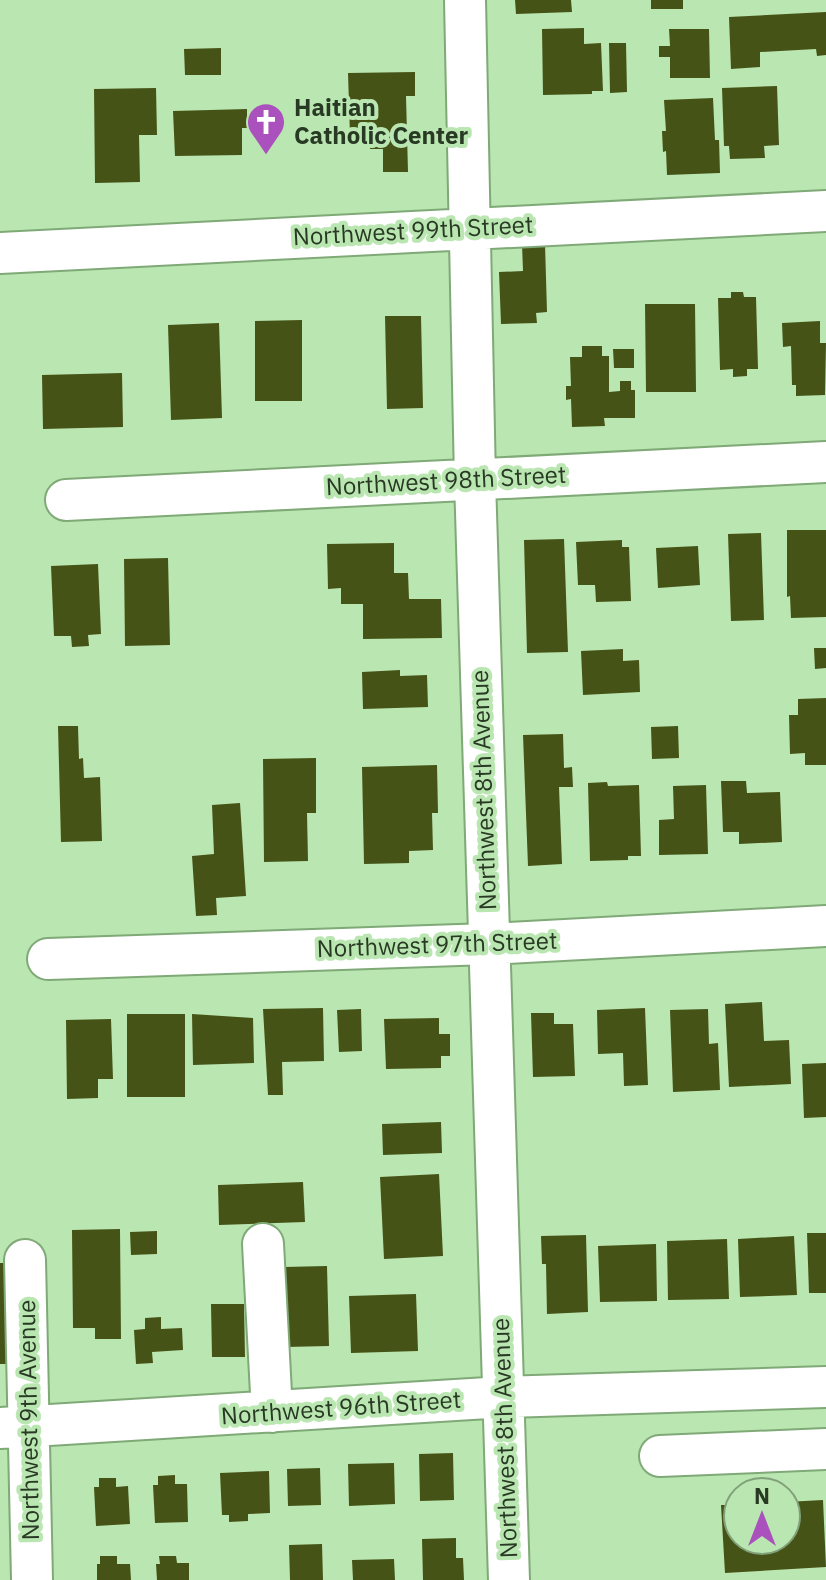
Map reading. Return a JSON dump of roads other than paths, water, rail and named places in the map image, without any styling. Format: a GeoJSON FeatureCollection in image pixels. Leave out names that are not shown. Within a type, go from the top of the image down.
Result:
{"type":"FeatureCollection","features":[{"type":"Feature","properties":{"kind":"street","name":"Northwest 8th Avenue"},"geometry":{"type":"LineString","coordinates":[[465,0],[475,480],[509,1580]]}},
{"type":"Feature","properties":{"kind":"street","name":"Northwest 99th Street"},"geometry":{"type":"LineString","coordinates":[[0,253],[826,211]]}},
{"type":"Feature","properties":{"kind":"street","name":"Northwest 98th Street"},"geometry":{"type":"LineString","coordinates":[[66,500],[826,462]]}},
{"type":"Feature","properties":{"kind":"street","name":"Northwest 97th Street"},"geometry":{"type":"LineString","coordinates":[[48,959],[488,944],[826,926]]}},
{"type":"Feature","properties":{"kind":"street"},"geometry":{"type":"LineString","coordinates":[[263,1244],[272,1412]]}},
{"type":"Feature","properties":{"kind":"street","name":"Northwest 9th Avenue"},"geometry":{"type":"LineString","coordinates":[[25,1260],[15,1428],[32,1580]]}},
{"type":"Feature","properties":{"kind":"street","name":"Northwest 96th Street"},"geometry":{"type":"LineString","coordinates":[[15,1428],[504,1397],[826,1387]]}},
{"type":"Feature","properties":{"kind":"street"},"geometry":{"type":"LineString","coordinates":[[728,1390],[731,1453]]}},
{"type":"Feature","properties":{"kind":"street"},"geometry":{"type":"LineString","coordinates":[[660,1456],[826,1449]]}},
{"type":"Feature","properties":{"kind":"place","name":"Haitian Catholic Center"},"geometry":{"type":"Point","coordinates":[266,156]}}]}
